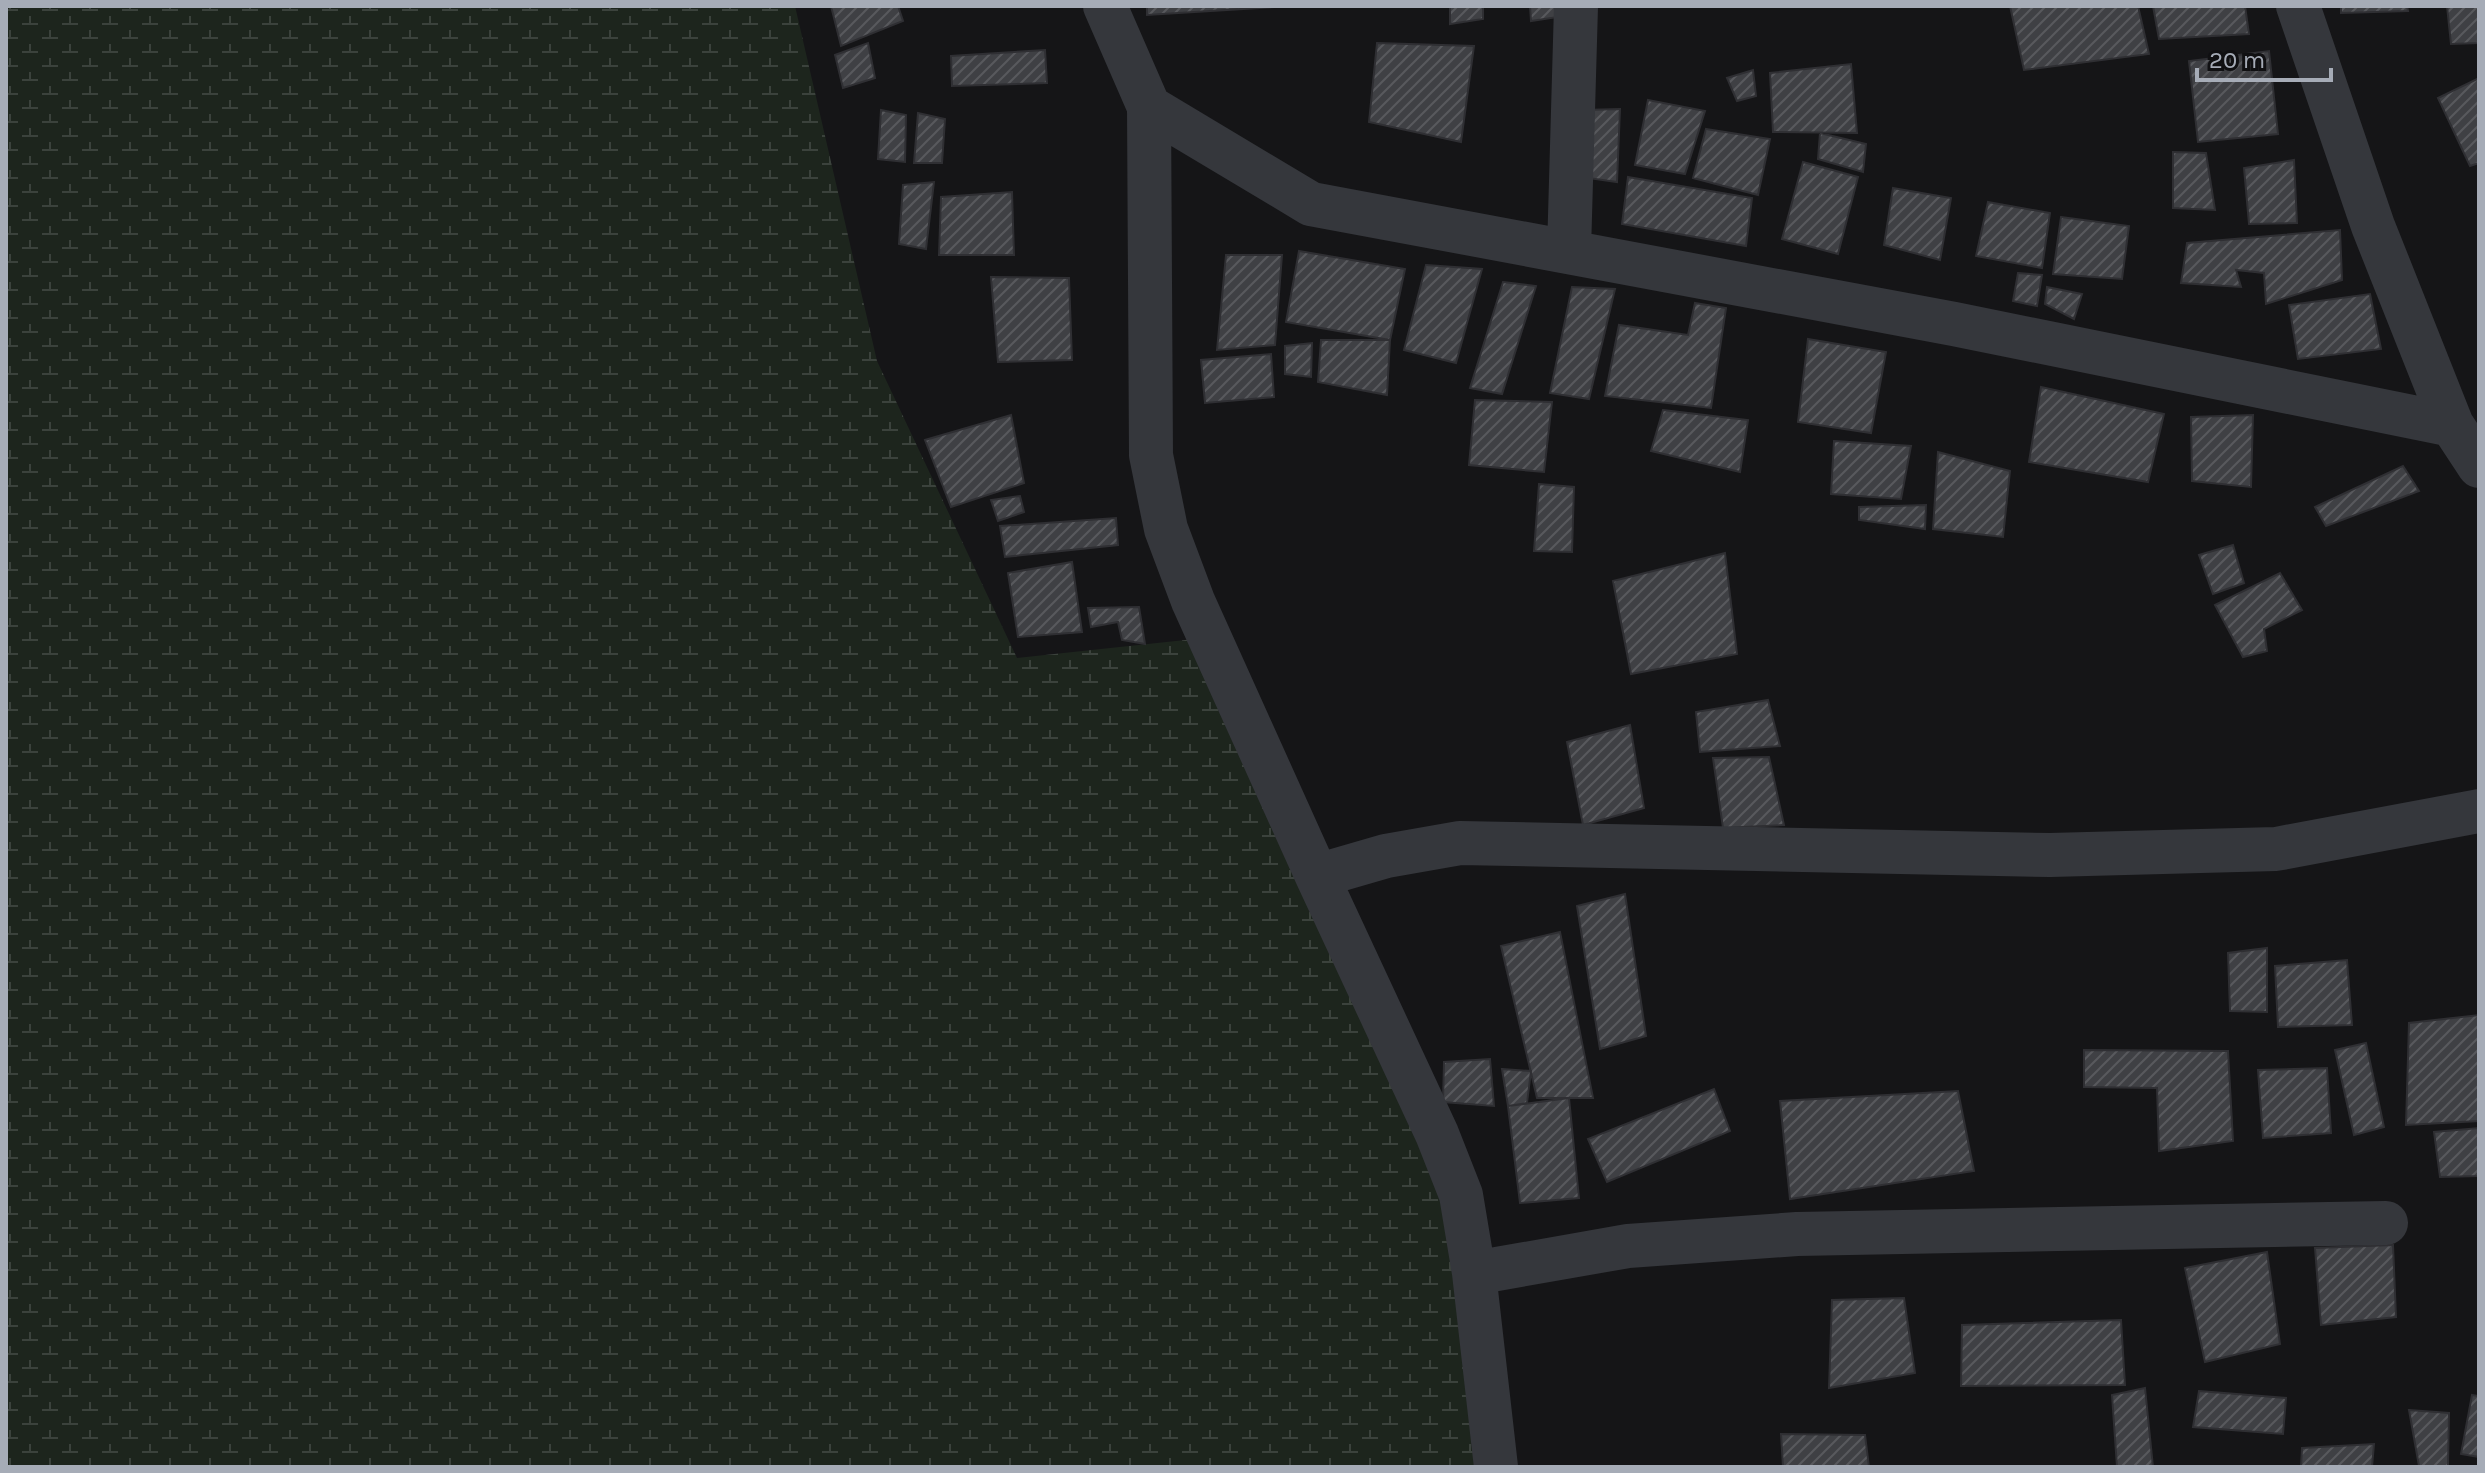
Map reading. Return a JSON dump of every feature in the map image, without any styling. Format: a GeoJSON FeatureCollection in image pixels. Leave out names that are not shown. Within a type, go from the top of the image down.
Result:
{"type":"FeatureCollection","features":[{"type":"Feature","properties":{"kind":"street"},"geometry":{"type":"LineString","coordinates":[[1105,6],[1149,107],[1151,455],[1166,529],[1193,601],[1451,1167],[1461,1195],[1474,1273],[1496,1467]]}},
{"type":"Feature","properties":{"kind":"street"},"geometry":{"type":"LineString","coordinates":[[1569,251],[1576,6]]}},
{"type":"Feature","properties":{"kind":"street"},"geometry":{"type":"LineString","coordinates":[[2298,6],[2373,226],[2452,425],[2479,466]]}},
{"type":"Feature","properties":{"kind":"street"},"geometry":{"type":"LineString","coordinates":[[1149,107],[1311,204],[1954,324],[2452,425]]}},
{"type":"Feature","properties":{"kind":"street"},"geometry":{"type":"LineString","coordinates":[[1317,876],[1386,856],[1460,843],[2050,855],[2276,849],[2479,811]]}},
{"type":"Feature","properties":{"kind":"street"},"geometry":{"type":"LineString","coordinates":[[1474,1273],[1628,1246],[1797,1234],[2386,1223]]}},
{"type":"Feature","properties":{"kind":"green space"},"geometry":{"type":"Polygon","coordinates":[[[6,6],[795,6],[877,361],[1017,658],[1204,638],[1446,1189],[1479,1467],[6,1467],[6,6]]]}},
{"type":"Feature","properties":{"kind":"building"},"geometry":{"type":"Polygon","coordinates":[[[831,6],[898,6],[903,21],[841,46],[831,6]]]}},
{"type":"Feature","properties":{"kind":"building"},"geometry":{"type":"Polygon","coordinates":[[[1147,6],[1274,6],[1274,7],[1147,15],[1147,6]]]}},
{"type":"Feature","properties":{"kind":"building"},"geometry":{"type":"Polygon","coordinates":[[[1450,6],[1483,6],[1483,19],[1450,24],[1450,6]]]}},
{"type":"Feature","properties":{"kind":"building"},"geometry":{"type":"Polygon","coordinates":[[[1530,6],[1558,6],[1558,17],[1531,21],[1530,6]]]}},
{"type":"Feature","properties":{"kind":"building"},"geometry":{"type":"Polygon","coordinates":[[[2010,6],[2138,6],[2149,54],[2024,70],[2010,6]]]}},
{"type":"Feature","properties":{"kind":"building"},"geometry":{"type":"Polygon","coordinates":[[[2153,6],[2245,6],[2249,34],[2159,39],[2153,6]]]}},
{"type":"Feature","properties":{"kind":"building"},"geometry":{"type":"Polygon","coordinates":[[[2341,6],[2407,6],[2408,11],[2341,13],[2341,6]]]}},
{"type":"Feature","properties":{"kind":"building"},"geometry":{"type":"Polygon","coordinates":[[[2447,6],[2479,6],[2479,43],[2451,44],[2447,6]]]}},
{"type":"Feature","properties":{"kind":"building"},"geometry":{"type":"Polygon","coordinates":[[[868,43],[875,78],[843,88],[835,55],[868,43]]]}},
{"type":"Feature","properties":{"kind":"building"},"geometry":{"type":"Polygon","coordinates":[[[1377,43],[1474,46],[1461,142],[1369,122],[1377,43]]]}},
{"type":"Feature","properties":{"kind":"building"},"geometry":{"type":"Polygon","coordinates":[[[1045,50],[1047,83],[952,86],[951,56],[1045,50]]]}},
{"type":"Feature","properties":{"kind":"building"},"geometry":{"type":"Polygon","coordinates":[[[2269,51],[2278,134],[2198,142],[2189,61],[2269,51]]]}},
{"type":"Feature","properties":{"kind":"building"},"geometry":{"type":"Polygon","coordinates":[[[1851,64],[1857,133],[1773,132],[1770,73],[1851,64]]]}},
{"type":"Feature","properties":{"kind":"building"},"geometry":{"type":"Polygon","coordinates":[[[1753,70],[1756,96],[1737,101],[1727,78],[1753,70]]]}},
{"type":"Feature","properties":{"kind":"building"},"geometry":{"type":"Polygon","coordinates":[[[2479,78],[2479,163],[2470,166],[2438,98],[2479,78]]]}},
{"type":"Feature","properties":{"kind":"building"},"geometry":{"type":"Polygon","coordinates":[[[1648,100],[1705,111],[1685,174],[1635,165],[1648,100]]]}},
{"type":"Feature","properties":{"kind":"building"},"geometry":{"type":"Polygon","coordinates":[[[1620,109],[1617,182],[1581,177],[1583,110],[1620,109]]]}},
{"type":"Feature","properties":{"kind":"building"},"geometry":{"type":"Polygon","coordinates":[[[881,110],[906,115],[905,162],[878,159],[881,110]]]}},
{"type":"Feature","properties":{"kind":"building"},"geometry":{"type":"Polygon","coordinates":[[[918,113],[945,119],[942,163],[914,163],[918,113]]]}},
{"type":"Feature","properties":{"kind":"building"},"geometry":{"type":"Polygon","coordinates":[[[1706,129],[1770,139],[1758,195],[1693,178],[1706,129]]]}},
{"type":"Feature","properties":{"kind":"building"},"geometry":{"type":"Polygon","coordinates":[[[1820,133],[1866,144],[1863,172],[1818,159],[1820,133]]]}},
{"type":"Feature","properties":{"kind":"building"},"geometry":{"type":"Polygon","coordinates":[[[2173,152],[2206,153],[2215,210],[2173,208],[2173,152]]]}},
{"type":"Feature","properties":{"kind":"building"},"geometry":{"type":"Polygon","coordinates":[[[2294,160],[2297,223],[2249,224],[2244,168],[2294,160]]]}},
{"type":"Feature","properties":{"kind":"building"},"geometry":{"type":"Polygon","coordinates":[[[1803,162],[1858,177],[1838,254],[1782,239],[1803,162]]]}},
{"type":"Feature","properties":{"kind":"building"},"geometry":{"type":"Polygon","coordinates":[[[1628,177],[1752,198],[1746,246],[1622,224],[1628,177]]]}},
{"type":"Feature","properties":{"kind":"building"},"geometry":{"type":"Polygon","coordinates":[[[934,182],[926,249],[899,244],[903,185],[934,182]]]}},
{"type":"Feature","properties":{"kind":"building"},"geometry":{"type":"Polygon","coordinates":[[[1893,188],[1951,198],[1940,260],[1884,245],[1893,188]]]}},
{"type":"Feature","properties":{"kind":"building"},"geometry":{"type":"Polygon","coordinates":[[[1012,192],[1014,255],[939,255],[941,197],[1012,192]]]}},
{"type":"Feature","properties":{"kind":"building"},"geometry":{"type":"Polygon","coordinates":[[[1988,202],[2050,213],[2042,268],[1976,256],[1988,202]]]}},
{"type":"Feature","properties":{"kind":"building"},"geometry":{"type":"Polygon","coordinates":[[[2061,217],[2129,226],[2122,279],[2053,274],[2061,217]]]}},
{"type":"Feature","properties":{"kind":"building"},"geometry":{"type":"Polygon","coordinates":[[[2340,230],[2342,280],[2266,304],[2264,273],[2236,270],[2241,287],[2181,283],[2187,243],[2340,230]]]}},
{"type":"Feature","properties":{"kind":"building"},"geometry":{"type":"Polygon","coordinates":[[[1299,251],[1405,269],[1390,340],[1286,322],[1299,251]]]}},
{"type":"Feature","properties":{"kind":"building"},"geometry":{"type":"Polygon","coordinates":[[[1226,255],[1282,255],[1275,345],[1217,350],[1226,255]]]}},
{"type":"Feature","properties":{"kind":"building"},"geometry":{"type":"Polygon","coordinates":[[[1426,265],[1482,269],[1456,363],[1404,350],[1426,265]]]}},
{"type":"Feature","properties":{"kind":"building"},"geometry":{"type":"Polygon","coordinates":[[[2018,273],[2042,275],[2037,306],[2013,301],[2018,273]]]}},
{"type":"Feature","properties":{"kind":"building"},"geometry":{"type":"Polygon","coordinates":[[[991,277],[1069,278],[1072,360],[998,362],[991,277]]]}},
{"type":"Feature","properties":{"kind":"building"},"geometry":{"type":"Polygon","coordinates":[[[1503,282],[1536,286],[1502,394],[1470,388],[1503,282]]]}},
{"type":"Feature","properties":{"kind":"building"},"geometry":{"type":"Polygon","coordinates":[[[1572,287],[1615,289],[1589,399],[1550,393],[1572,287]]]}},
{"type":"Feature","properties":{"kind":"building"},"geometry":{"type":"Polygon","coordinates":[[[2047,287],[2082,294],[2074,319],[2045,304],[2047,287]]]}},
{"type":"Feature","properties":{"kind":"building"},"geometry":{"type":"Polygon","coordinates":[[[2370,294],[2381,349],[2298,359],[2289,305],[2370,294]]]}},
{"type":"Feature","properties":{"kind":"building"},"geometry":{"type":"Polygon","coordinates":[[[1695,303],[1726,308],[1711,408],[1605,396],[1619,325],[1688,335],[1695,303]]]}},
{"type":"Feature","properties":{"kind":"building"},"geometry":{"type":"Polygon","coordinates":[[[1808,339],[1886,352],[1871,433],[1798,422],[1808,339]]]}},
{"type":"Feature","properties":{"kind":"building"},"geometry":{"type":"Polygon","coordinates":[[[1321,340],[1390,340],[1387,395],[1318,382],[1321,340]]]}},
{"type":"Feature","properties":{"kind":"building"},"geometry":{"type":"Polygon","coordinates":[[[1312,343],[1311,377],[1285,374],[1285,346],[1312,343]]]}},
{"type":"Feature","properties":{"kind":"building"},"geometry":{"type":"Polygon","coordinates":[[[1271,354],[1274,397],[1205,403],[1201,360],[1271,354]]]}},
{"type":"Feature","properties":{"kind":"building"},"geometry":{"type":"Polygon","coordinates":[[[2041,387],[2164,414],[2148,482],[2029,462],[2041,387]]]}},
{"type":"Feature","properties":{"kind":"building"},"geometry":{"type":"Polygon","coordinates":[[[1475,400],[1552,402],[1544,472],[1469,465],[1475,400]]]}},
{"type":"Feature","properties":{"kind":"building"},"geometry":{"type":"Polygon","coordinates":[[[1663,410],[1748,420],[1740,472],[1651,451],[1663,410]]]}},
{"type":"Feature","properties":{"kind":"building"},"geometry":{"type":"Polygon","coordinates":[[[1011,415],[1024,483],[951,507],[925,440],[1011,415]]]}},
{"type":"Feature","properties":{"kind":"building"},"geometry":{"type":"Polygon","coordinates":[[[2253,415],[2251,487],[2192,481],[2191,417],[2253,415]]]}},
{"type":"Feature","properties":{"kind":"building"},"geometry":{"type":"Polygon","coordinates":[[[1834,441],[1911,446],[1901,499],[1831,494],[1834,441]]]}},
{"type":"Feature","properties":{"kind":"building"},"geometry":{"type":"Polygon","coordinates":[[[1938,452],[2010,471],[2003,537],[1933,529],[1938,452]]]}},
{"type":"Feature","properties":{"kind":"building"},"geometry":{"type":"Polygon","coordinates":[[[2403,466],[2419,491],[2326,526],[2315,507],[2403,466]]]}},
{"type":"Feature","properties":{"kind":"building"},"geometry":{"type":"Polygon","coordinates":[[[1539,484],[1574,487],[1572,552],[1534,551],[1539,484]]]}},
{"type":"Feature","properties":{"kind":"building"},"geometry":{"type":"Polygon","coordinates":[[[1020,496],[1024,512],[998,521],[991,500],[1020,496]]]}},
{"type":"Feature","properties":{"kind":"building"},"geometry":{"type":"Polygon","coordinates":[[[1926,505],[1925,529],[1859,520],[1859,507],[1926,505]]]}},
{"type":"Feature","properties":{"kind":"building"},"geometry":{"type":"Polygon","coordinates":[[[1116,518],[1118,545],[1005,557],[1000,526],[1116,518]]]}},
{"type":"Feature","properties":{"kind":"building"},"geometry":{"type":"Polygon","coordinates":[[[2233,545],[2244,583],[2213,594],[2199,555],[2233,545]]]}},
{"type":"Feature","properties":{"kind":"building"},"geometry":{"type":"Polygon","coordinates":[[[1725,553],[1737,654],[1631,674],[1613,581],[1725,553]]]}},
{"type":"Feature","properties":{"kind":"building"},"geometry":{"type":"Polygon","coordinates":[[[1072,562],[1082,632],[1018,637],[1008,573],[1072,562]]]}},
{"type":"Feature","properties":{"kind":"building"},"geometry":{"type":"Polygon","coordinates":[[[2280,573],[2302,610],[2264,629],[2267,651],[2243,657],[2215,605],[2280,573]]]}},
{"type":"Feature","properties":{"kind":"building"},"geometry":{"type":"Polygon","coordinates":[[[1139,607],[1145,644],[1122,640],[1118,622],[1091,627],[1088,608],[1139,607]]]}},
{"type":"Feature","properties":{"kind":"building"},"geometry":{"type":"Polygon","coordinates":[[[1768,700],[1780,746],[1700,752],[1696,712],[1768,700]]]}},
{"type":"Feature","properties":{"kind":"building"},"geometry":{"type":"Polygon","coordinates":[[[1630,725],[1644,808],[1583,825],[1567,742],[1630,725]]]}},
{"type":"Feature","properties":{"kind":"building"},"geometry":{"type":"Polygon","coordinates":[[[1769,757],[1784,825],[1723,828],[1713,758],[1769,757]]]}},
{"type":"Feature","properties":{"kind":"building"},"geometry":{"type":"Polygon","coordinates":[[[1625,894],[1646,1036],[1600,1049],[1577,906],[1625,894]]]}},
{"type":"Feature","properties":{"kind":"building"},"geometry":{"type":"Polygon","coordinates":[[[1560,932],[1593,1098],[1537,1098],[1501,946],[1560,932]]]}},
{"type":"Feature","properties":{"kind":"building"},"geometry":{"type":"Polygon","coordinates":[[[2267,948],[2267,1012],[2230,1011],[2228,953],[2267,948]]]}},
{"type":"Feature","properties":{"kind":"building"},"geometry":{"type":"Polygon","coordinates":[[[2347,960],[2352,1025],[2278,1027],[2275,966],[2347,960]]]}},
{"type":"Feature","properties":{"kind":"building"},"geometry":{"type":"Polygon","coordinates":[[[2479,1015],[2479,1121],[2406,1125],[2409,1023],[2479,1015]]]}},
{"type":"Feature","properties":{"kind":"building"},"geometry":{"type":"Polygon","coordinates":[[[2366,1043],[2384,1127],[2354,1135],[2335,1050],[2366,1043]]]}},
{"type":"Feature","properties":{"kind":"building"},"geometry":{"type":"Polygon","coordinates":[[[2084,1050],[2228,1051],[2233,1141],[2159,1151],[2157,1088],[2084,1087],[2084,1050]]]}},
{"type":"Feature","properties":{"kind":"building"},"geometry":{"type":"Polygon","coordinates":[[[1490,1059],[1494,1106],[1443,1102],[1444,1062],[1490,1059]]]}},
{"type":"Feature","properties":{"kind":"building"},"geometry":{"type":"Polygon","coordinates":[[[2327,1068],[2331,1133],[2263,1138],[2258,1070],[2327,1068]]]}},
{"type":"Feature","properties":{"kind":"building"},"geometry":{"type":"Polygon","coordinates":[[[1502,1069],[1531,1071],[1527,1103],[1508,1106],[1502,1069]]]}},
{"type":"Feature","properties":{"kind":"building"},"geometry":{"type":"Polygon","coordinates":[[[1714,1089],[1730,1131],[1607,1182],[1588,1139],[1714,1089]]]}},
{"type":"Feature","properties":{"kind":"building"},"geometry":{"type":"Polygon","coordinates":[[[1958,1091],[1974,1171],[1790,1199],[1780,1101],[1958,1091]]]}},
{"type":"Feature","properties":{"kind":"building"},"geometry":{"type":"Polygon","coordinates":[[[1569,1098],[1579,1198],[1520,1203],[1508,1106],[1569,1098]]]}},
{"type":"Feature","properties":{"kind":"building"},"geometry":{"type":"Polygon","coordinates":[[[2479,1128],[2479,1176],[2440,1177],[2434,1132],[2479,1128]]]}},
{"type":"Feature","properties":{"kind":"building"},"geometry":{"type":"Polygon","coordinates":[[[2393,1245],[2396,1317],[2321,1325],[2315,1248],[2393,1245]]]}},
{"type":"Feature","properties":{"kind":"building"},"geometry":{"type":"Polygon","coordinates":[[[2267,1252],[2280,1344],[2205,1362],[2185,1268],[2267,1252]]]}},
{"type":"Feature","properties":{"kind":"building"},"geometry":{"type":"Polygon","coordinates":[[[1904,1298],[1915,1373],[1829,1388],[1832,1300],[1904,1298]]]}},
{"type":"Feature","properties":{"kind":"building"},"geometry":{"type":"Polygon","coordinates":[[[2121,1320],[2125,1385],[1961,1386],[1962,1325],[2121,1320]]]}},
{"type":"Feature","properties":{"kind":"building"},"geometry":{"type":"Polygon","coordinates":[[[2145,1388],[2153,1467],[2117,1467],[2112,1395],[2145,1388]]]}},
{"type":"Feature","properties":{"kind":"building"},"geometry":{"type":"Polygon","coordinates":[[[2199,1391],[2286,1398],[2283,1434],[2193,1427],[2199,1391]]]}},
{"type":"Feature","properties":{"kind":"building"},"geometry":{"type":"Polygon","coordinates":[[[2472,1395],[2479,1396],[2479,1457],[2461,1454],[2472,1395]]]}},
{"type":"Feature","properties":{"kind":"building"},"geometry":{"type":"Polygon","coordinates":[[[2409,1410],[2449,1413],[2448,1467],[2419,1466],[2409,1410]]]}},
{"type":"Feature","properties":{"kind":"building"},"geometry":{"type":"Polygon","coordinates":[[[1781,1434],[1865,1435],[1869,1467],[1783,1467],[1781,1434]]]}},
{"type":"Feature","properties":{"kind":"building"},"geometry":{"type":"Polygon","coordinates":[[[2374,1444],[2372,1467],[2301,1467],[2302,1448],[2374,1444]]]}}]}
